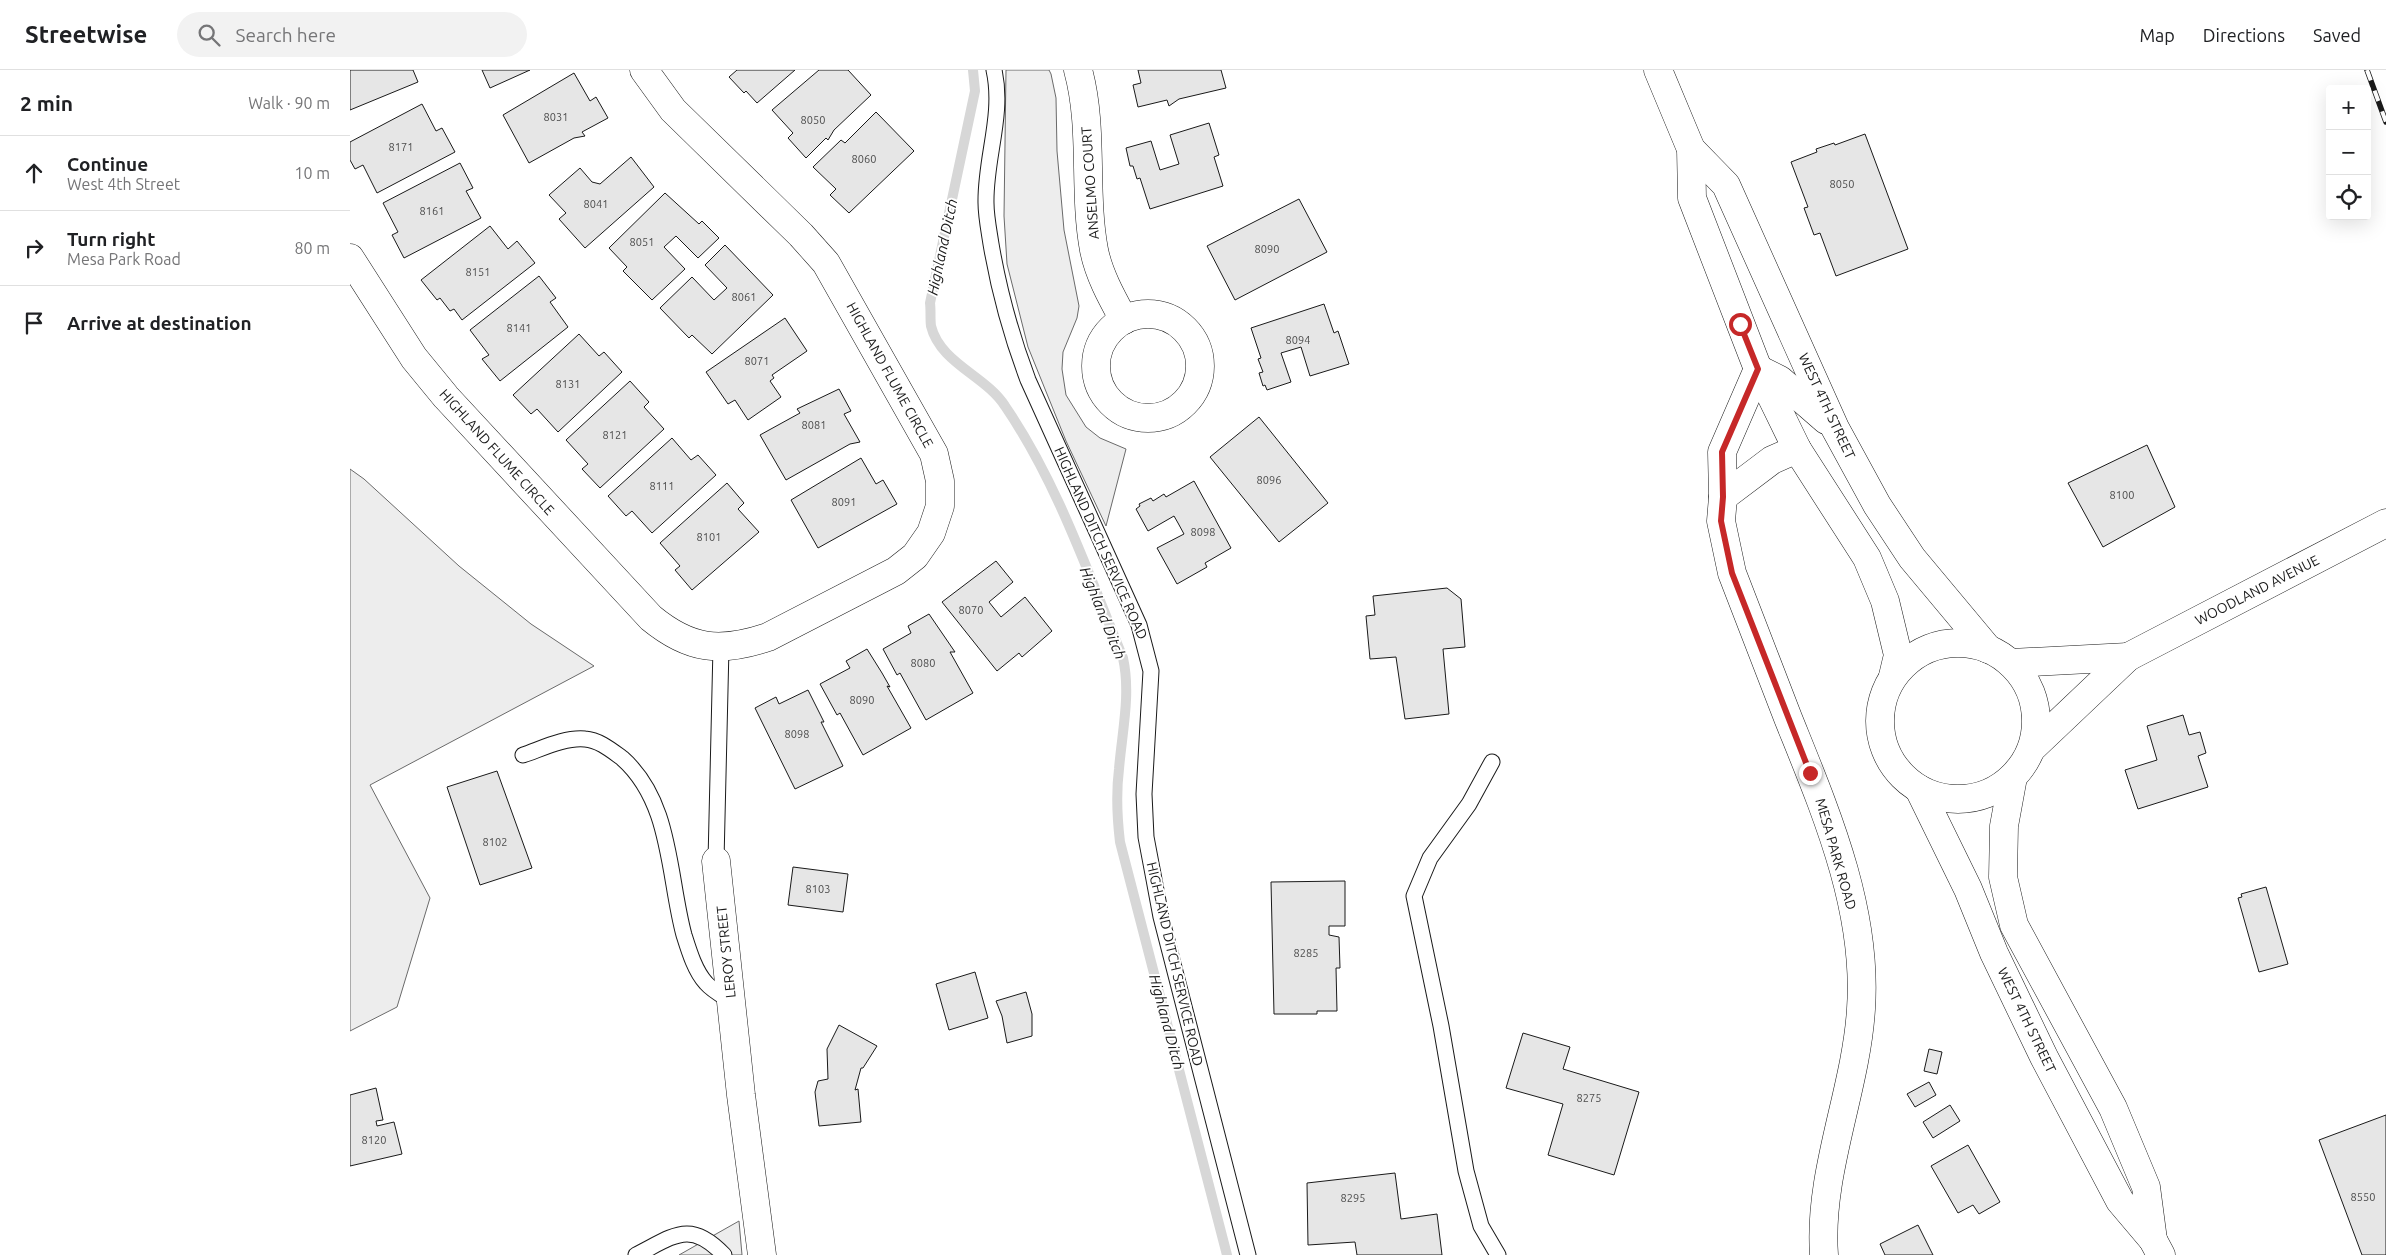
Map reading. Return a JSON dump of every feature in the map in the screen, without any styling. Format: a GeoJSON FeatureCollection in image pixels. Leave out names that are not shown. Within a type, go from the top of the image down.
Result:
{"type":"FeatureCollection","features":[{"type":"Feature","properties":{"kind":"street","name":"HIGHLAND FLUME CIRCLE"},"geometry":{"type":"LineString","coordinates":[[350,258],[414,358],[446,397],[651,618],[670,634],[694,644],[721,647],[748,644],[768,637],[896,572],[915,556],[931,533],[940,506],[940,481],[934,454],[826,263],[801,235],[673,110],[644,70]]}},
{"type":"Feature","properties":{"kind":"street","name":"ANSELMO COURT"},"geometry":{"type":"LineString","coordinates":[[1078,70],[1084,97],[1094,251],[1110,294],[1124,320]]}},
{"type":"Feature","properties":{"kind":"street","name":"WEST 4TH STREET"},"geometry":{"type":"LineString","coordinates":[[1658,70],[1691,149],[1692,198],[1758,369],[1797,450],[1867,558],[1886,601],[1898,655],[1893,676]]}},
{"type":"Feature","properties":{"kind":"street","name":"WEST 4TH STREET"},"geometry":{"type":"LineString","coordinates":[[1691,149],[1726,185],[1835,428],[1876,505],[1912,558],[1988,648]]}},
{"type":"Feature","properties":{"kind":"street"},"geometry":{"type":"LineString","coordinates":[[1758,369],[1780,380],[1835,428]]}},
{"type":"Feature","properties":{"kind":"street","name":"MESA PARK ROAD"},"geometry":{"type":"LineString","coordinates":[[1758,369],[1722,452],[1723,497],[1721,521],[1732,573],[1832,830],[1854,912],[1862,976],[1858,1040],[1824,1213],[1824,1255]]}},
{"type":"Feature","properties":{"kind":"street"},"geometry":{"type":"LineString","coordinates":[[1723,497],[1772,460],[1797,450]]}},
{"type":"Feature","properties":{"kind":"street","name":"WOODLAND AVENUE"},"geometry":{"type":"LineString","coordinates":[[2032,748],[2128,656],[2386,523]]}},
{"type":"Feature","properties":{"kind":"street"},"geometry":{"type":"LineString","coordinates":[[1962,643],[1988,648],[2010,663],[2025,681],[2034,703],[2037,726],[2032,748],[2024,764],[2013,777],[1992,792],[1968,799],[1943,798],[1919,789],[1898,773],[1885,751],[1880,725],[1882,700],[1893,676],[1912,658],[1936,646],[1962,643]]}},
{"type":"Feature","properties":{"kind":"street","name":"WOODLAND AVENUE"},"geometry":{"type":"LineString","coordinates":[[2010,663],[2128,656]]}},
{"type":"Feature","properties":{"kind":"street","name":"WEST 4TH STREET"},"geometry":{"type":"LineString","coordinates":[[2013,777],[2004,826],[2003,877],[2014,924],[2113,1108],[2146,1187],[2157,1248]]}},
{"type":"Feature","properties":{"kind":"street","name":"WEST 4TH STREET"},"geometry":{"type":"LineString","coordinates":[[1919,789],[1968,888],[1994,953],[2048,1066],[2120,1201],[2157,1248]]}},
{"type":"Feature","properties":{"kind":"street","name":"LEROY STREET"},"geometry":{"type":"LineString","coordinates":[[716,861],[741,1095],[762,1255]]}},
{"type":"Feature","properties":{"kind":"lane","name":"HIGHLAND DITCH SERVICE ROAD"},"geometry":{"type":"LineString","coordinates":[[994,70],[998,84],[996,122],[988,173],[986,204],[998,284],[1012,339],[1028,380],[1139,624],[1148,651],[1152,672],[1144,794],[1146,837],[1161,917],[1248,1255]]}},
{"type":"Feature","properties":{"kind":"lane","name":"LEROY STREET"},"geometry":{"type":"LineString","coordinates":[[716,861],[721,647]]}},
{"type":"Feature","properties":{"kind":"lane"},"geometry":{"type":"LineString","coordinates":[[522,755],[558,743],[585,739],[608,747],[629,765],[646,787],[659,817],[669,854],[679,914],[695,966],[706,983],[731,1001]]}},
{"type":"Feature","properties":{"kind":"lane"},"geometry":{"type":"LineString","coordinates":[[1492,762],[1469,804],[1430,858],[1414,896],[1441,1026],[1466,1171],[1481,1226],[1498,1255]]}},
{"type":"Feature","properties":{"kind":"lane"},"geometry":{"type":"LineString","coordinates":[[636,1255],[674,1236],[694,1233],[710,1240],[724,1255]]}},
{"type":"Feature","properties":{"kind":"shaded area"},"geometry":{"type":"Polygon","coordinates":[[[1006,70],[1049,70],[1051,74],[1056,98],[1057,151],[1064,230],[1079,306],[1077,318],[1063,352],[1062,369],[1066,395],[1086,427],[1100,438],[1126,449],[1106,526],[1066,441],[1028,347],[1007,264],[1004,216],[1006,70]]]}},
{"type":"Feature","properties":{"kind":"shaded area"},"geometry":{"type":"Polygon","coordinates":[[[350,469],[364,479],[459,566],[531,624],[594,666],[370,785],[430,898],[397,1007],[350,1031],[350,469]]]}},
{"type":"Feature","properties":{"kind":"shaded area"},"geometry":{"type":"Polygon","coordinates":[[[739,1221],[742,1255],[679,1255],[739,1221]]]}},
{"type":"Feature","properties":{"kind":"building"},"geometry":{"type":"Polygon","coordinates":[[[350,70],[413,70],[418,82],[350,110],[350,70]]]}},
{"type":"Feature","properties":{"kind":"building"},"geometry":{"type":"Polygon","coordinates":[[[482,70],[530,70],[490,88],[482,70]]]}},
{"type":"Feature","properties":{"kind":"building"},"geometry":{"type":"Polygon","coordinates":[[[737,70],[795,70],[757,103],[746,91],[744,93],[729,77],[737,70]]]}},
{"type":"Feature","properties":{"kind":"building"},"geometry":{"type":"Polygon","coordinates":[[[819,70],[848,70],[871,95],[834,130],[828,140],[826,138],[806,158],[788,138],[793,133],[772,110],[819,70]]]}},
{"type":"Feature","properties":{"kind":"building"},"geometry":{"type":"Polygon","coordinates":[[[1138,70],[1221,70],[1226,88],[1179,99],[1169,106],[1167,100],[1138,107],[1133,85],[1141,83],[1138,70]]]}},
{"type":"Feature","properties":{"kind":"building"},"geometry":{"type":"Polygon","coordinates":[[[574,73],[590,101],[596,97],[608,118],[582,132],[585,136],[574,138],[529,163],[503,115],[574,73]]]}},
{"type":"Feature","properties":{"kind":"building"},"geometry":{"type":"Polygon","coordinates":[[[422,104],[436,131],[442,128],[455,152],[377,193],[363,165],[355,169],[350,160],[350,142],[422,104]]]}},
{"type":"Feature","properties":{"kind":"building"},"geometry":{"type":"Polygon","coordinates":[[[876,112],[914,151],[849,213],[830,195],[836,189],[813,167],[841,140],[845,143],[876,112]]]}},
{"type":"Feature","properties":{"kind":"building"},"geometry":{"type":"Polygon","coordinates":[[[1209,123],[1219,155],[1214,157],[1223,186],[1150,209],[1140,178],[1137,179],[1133,166],[1130,166],[1126,148],[1151,141],[1160,170],[1179,164],[1170,135],[1209,123]]]}},
{"type":"Feature","properties":{"kind":"building"},"geometry":{"type":"Polygon","coordinates":[[[1865,134],[1908,249],[1836,276],[1820,233],[1814,235],[1804,208],[1808,207],[1791,162],[1817,152],[1816,149],[1834,143],[1835,145],[1865,134]]]}},
{"type":"Feature","properties":{"kind":"building"},"geometry":{"type":"Polygon","coordinates":[[[631,157],[654,187],[585,248],[559,219],[566,213],[549,195],[580,168],[592,182],[600,184],[631,157]]]}},
{"type":"Feature","properties":{"kind":"building"},"geometry":{"type":"Polygon","coordinates":[[[460,163],[473,188],[466,191],[481,218],[404,258],[392,235],[398,232],[383,203],[460,163]]]}},
{"type":"Feature","properties":{"kind":"building"},"geometry":{"type":"Polygon","coordinates":[[[665,193],[699,224],[702,221],[719,238],[698,258],[676,236],[664,247],[685,269],[652,300],[623,271],[627,267],[609,248],[665,193]]]}},
{"type":"Feature","properties":{"kind":"building"},"geometry":{"type":"Polygon","coordinates":[[[1299,199],[1327,252],[1235,300],[1207,246],[1299,199]]]}},
{"type":"Feature","properties":{"kind":"building"},"geometry":{"type":"Polygon","coordinates":[[[490,226],[508,249],[517,241],[535,263],[462,320],[454,309],[450,311],[440,298],[437,300],[421,280],[490,226]]]}},
{"type":"Feature","properties":{"kind":"building"},"geometry":{"type":"Polygon","coordinates":[[[725,245],[773,295],[712,354],[692,335],[689,338],[660,308],[692,277],[714,300],[727,288],[705,265],[725,245]]]}},
{"type":"Feature","properties":{"kind":"building"},"geometry":{"type":"Polygon","coordinates":[[[539,276],[556,298],[550,302],[568,327],[500,381],[482,359],[489,355],[470,330],[539,276]]]}},
{"type":"Feature","properties":{"kind":"building"},"geometry":{"type":"Polygon","coordinates":[[[1324,304],[1334,333],[1338,331],[1349,364],[1310,376],[1301,347],[1281,353],[1291,382],[1267,390],[1265,385],[1263,386],[1259,373],[1263,372],[1258,359],[1261,358],[1251,328],[1324,304]]]}},
{"type":"Feature","properties":{"kind":"building"},"geometry":{"type":"Polygon","coordinates":[[[785,318],[807,351],[772,375],[774,378],[770,381],[781,397],[748,420],[735,400],[728,404],[706,372],[785,318]]]}},
{"type":"Feature","properties":{"kind":"building"},"geometry":{"type":"Polygon","coordinates":[[[579,334],[599,356],[604,352],[622,372],[558,432],[537,409],[531,414],[513,395],[579,334]]]}},
{"type":"Feature","properties":{"kind":"building"},"geometry":{"type":"Polygon","coordinates":[[[630,381],[649,402],[644,407],[664,429],[600,488],[582,469],[588,464],[566,440],[630,381]]]}},
{"type":"Feature","properties":{"kind":"building"},"geometry":{"type":"Polygon","coordinates":[[[839,389],[851,411],[844,414],[860,442],[850,444],[786,480],[760,435],[800,413],[797,409],[839,389]]]}},
{"type":"Feature","properties":{"kind":"building"},"geometry":{"type":"Polygon","coordinates":[[[1259,417],[1328,503],[1279,542],[1210,457],[1259,417]]]}},
{"type":"Feature","properties":{"kind":"building"},"geometry":{"type":"Polygon","coordinates":[[[672,438],[691,460],[698,455],[716,475],[652,533],[632,511],[626,516],[608,496],[672,438]]]}},
{"type":"Feature","properties":{"kind":"building"},"geometry":{"type":"Polygon","coordinates":[[[2147,445],[2175,507],[2103,547],[2068,483],[2147,445]]]}},
{"type":"Feature","properties":{"kind":"building"},"geometry":{"type":"Polygon","coordinates":[[[861,458],[876,484],[883,480],[897,504],[818,548],[791,500],[861,458]]]}},
{"type":"Feature","properties":{"kind":"building"},"geometry":{"type":"Polygon","coordinates":[[[1194,481],[1231,548],[1205,563],[1207,567],[1177,584],[1157,548],[1184,534],[1178,523],[1174,516],[1148,531],[1136,509],[1140,506],[1139,504],[1151,498],[1153,501],[1164,494],[1166,497],[1194,481]]]}},
{"type":"Feature","properties":{"kind":"building"},"geometry":{"type":"Polygon","coordinates":[[[727,483],[744,503],[738,509],[759,532],[692,590],[675,570],[680,566],[660,543],[727,483]]]}},
{"type":"Feature","properties":{"kind":"building"},"geometry":{"type":"Polygon","coordinates":[[[996,561],[1013,582],[989,602],[1001,617],[1025,597],[1052,631],[1022,657],[1019,653],[997,671],[942,602],[996,561]]]}},
{"type":"Feature","properties":{"kind":"building"},"geometry":{"type":"Polygon","coordinates":[[[1447,588],[1461,599],[1465,647],[1443,649],[1449,714],[1405,719],[1396,657],[1370,659],[1366,616],[1375,615],[1373,596],[1447,588]]]}},
{"type":"Feature","properties":{"kind":"building"},"geometry":{"type":"Polygon","coordinates":[[[929,614],[955,652],[950,652],[973,693],[926,720],[900,673],[897,675],[883,649],[911,633],[908,626],[929,614]]]}},
{"type":"Feature","properties":{"kind":"building"},"geometry":{"type":"Polygon","coordinates":[[[867,649],[890,687],[887,686],[911,728],[863,755],[840,713],[837,715],[820,684],[850,668],[846,661],[867,649]]]}},
{"type":"Feature","properties":{"kind":"building"},"geometry":{"type":"Polygon","coordinates":[[[808,690],[824,722],[821,722],[843,766],[795,789],[755,708],[776,697],[779,704],[808,690]]]}},
{"type":"Feature","properties":{"kind":"building"},"geometry":{"type":"Polygon","coordinates":[[[2183,715],[2189,735],[2200,732],[2206,753],[2198,756],[2208,787],[2138,809],[2125,770],[2157,760],[2147,726],[2183,715]]]}},
{"type":"Feature","properties":{"kind":"building"},"geometry":{"type":"Polygon","coordinates":[[[497,771],[532,868],[480,885],[447,787],[497,771]]]}},
{"type":"Feature","properties":{"kind":"building"},"geometry":{"type":"Polygon","coordinates":[[[793,867],[848,874],[843,912],[788,905],[793,867]]]}},
{"type":"Feature","properties":{"kind":"building"},"geometry":{"type":"Polygon","coordinates":[[[1345,881],[1345,926],[1329,926],[1329,935],[1339,937],[1340,968],[1336,968],[1337,1011],[1317,1011],[1317,1014],[1274,1014],[1271,882],[1345,881]]]}},
{"type":"Feature","properties":{"kind":"building"},"geometry":{"type":"Polygon","coordinates":[[[2266,887],[2288,964],[2259,972],[2238,898],[2242,897],[2241,894],[2266,887]]]}},
{"type":"Feature","properties":{"kind":"building"},"geometry":{"type":"Polygon","coordinates":[[[975,972],[988,1018],[949,1030],[936,984],[975,972]]]}},
{"type":"Feature","properties":{"kind":"building"},"geometry":{"type":"Polygon","coordinates":[[[1026,992],[1032,1014],[1032,1036],[1007,1043],[1002,1016],[996,1001],[1026,992]]]}},
{"type":"Feature","properties":{"kind":"building"},"geometry":{"type":"Polygon","coordinates":[[[839,1025],[877,1046],[863,1068],[861,1068],[855,1090],[858,1089],[861,1122],[819,1126],[815,1092],[818,1081],[828,1079],[827,1049],[839,1025]]]}},
{"type":"Feature","properties":{"kind":"building"},"geometry":{"type":"Polygon","coordinates":[[[1523,1033],[1570,1047],[1563,1069],[1639,1092],[1614,1175],[1548,1155],[1563,1104],[1506,1088],[1523,1033]]]}},
{"type":"Feature","properties":{"kind":"building"},"geometry":{"type":"Polygon","coordinates":[[[1929,1049],[1942,1052],[1937,1074],[1924,1071],[1929,1049]]]}},
{"type":"Feature","properties":{"kind":"building"},"geometry":{"type":"Polygon","coordinates":[[[1929,1082],[1936,1095],[1915,1107],[1907,1094],[1929,1082]]]}},
{"type":"Feature","properties":{"kind":"building"},"geometry":{"type":"Polygon","coordinates":[[[376,1088],[383,1120],[376,1121],[377,1126],[394,1122],[402,1154],[350,1166],[350,1095],[376,1088]]]}},
{"type":"Feature","properties":{"kind":"building"},"geometry":{"type":"Polygon","coordinates":[[[1950,1105],[1960,1121],[1933,1138],[1923,1122],[1950,1105]]]}},
{"type":"Feature","properties":{"kind":"building"},"geometry":{"type":"Polygon","coordinates":[[[2386,1115],[2386,1255],[2362,1255],[2319,1140],[2386,1115]]]}},
{"type":"Feature","properties":{"kind":"building"},"geometry":{"type":"Polygon","coordinates":[[[1968,1145],[2000,1202],[1979,1214],[1973,1205],[1958,1213],[1931,1166],[1968,1145]]]}},
{"type":"Feature","properties":{"kind":"building"},"geometry":{"type":"Polygon","coordinates":[[[1395,1173],[1401,1219],[1437,1214],[1442,1255],[1357,1255],[1355,1242],[1308,1245],[1307,1183],[1395,1173]]]}},
{"type":"Feature","properties":{"kind":"building"},"geometry":{"type":"Polygon","coordinates":[[[1918,1225],[1933,1255],[1885,1255],[1880,1244],[1918,1225]]]}},
{"type":"Feature","properties":{"kind":"waterway","name":"Highland Ditch"},"geometry":{"type":"LineString","coordinates":[[973,70],[975,91],[930,303],[931,326],[936,339],[944,350],[953,360],[997,395],[1024,435],[1056,497],[1123,658],[1126,699],[1117,787],[1120,842],[1227,1255]]}},
{"type":"Feature","properties":{"kind":"railway"},"geometry":{"type":"LineString","coordinates":[[2367,70],[2386,122]]}},
{"type":"Feature","properties":{"kind":"route"},"geometry":{"type":"LineString","coordinates":[[1740,324],[1758,369],[1722,452],[1723,497],[1721,521],[1725,549],[1732,573],[1810,773]]}}]}
